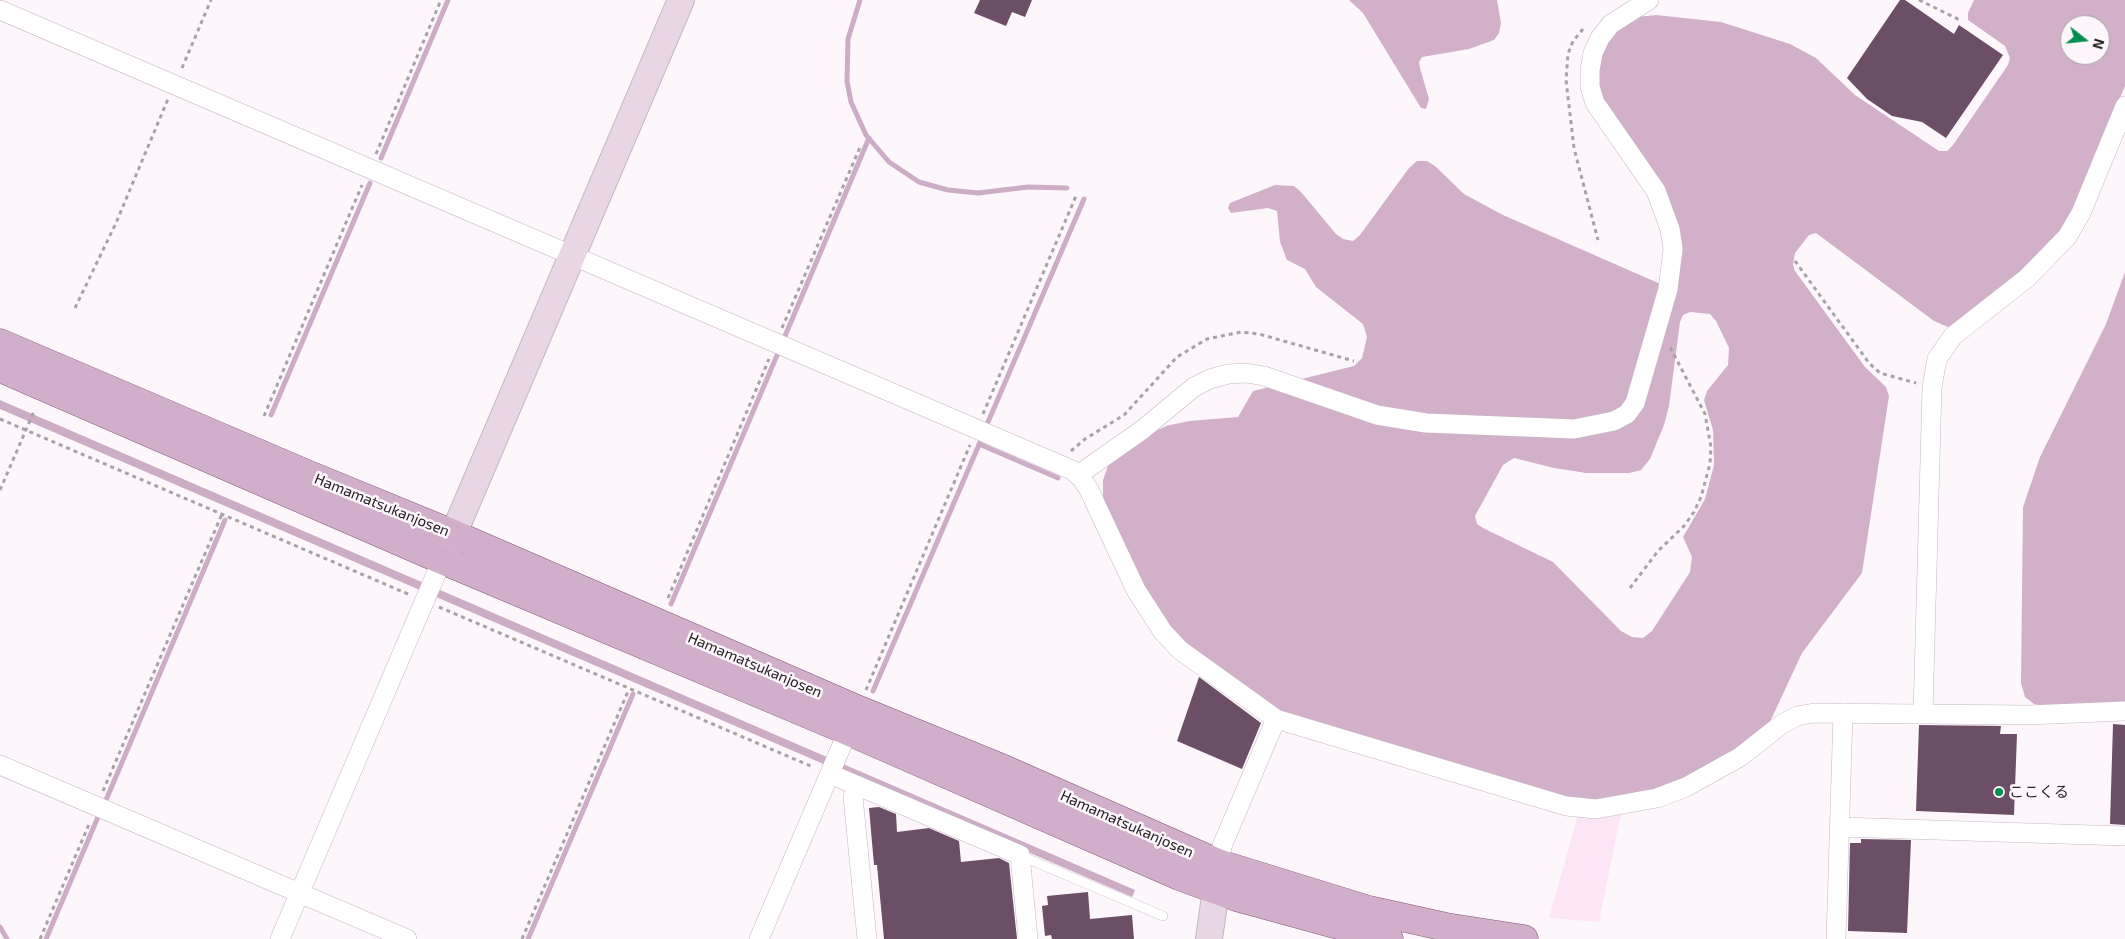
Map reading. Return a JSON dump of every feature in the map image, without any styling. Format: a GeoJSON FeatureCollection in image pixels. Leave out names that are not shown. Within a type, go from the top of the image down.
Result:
{"type":"FeatureCollection","features":[{"type":"Feature","properties":{"kind":"main road","name":"Hamamatsukanjosen"},"geometry":{"type":"LineString","coordinates":[[0,343],[307,474],[454,534],[848,730],[1216,891],[1389,939]]}},
{"type":"Feature","properties":{"kind":"main road","name":"Hamamatsukanjosen"},"geometry":{"type":"LineString","coordinates":[[0,368],[431,585],[848,730],[1004,769],[1220,864],[1330,899],[1378,912],[1446,927],[1524,939]]}},
{"type":"Feature","properties":{"kind":"street"},"geometry":{"type":"LineString","coordinates":[[280,939],[681,0]]}},
{"type":"Feature","properties":{"kind":"street"},"geometry":{"type":"LineString","coordinates":[[1078,475],[1142,430],[1194,387],[1210,379],[1228,374],[1246,373],[1264,376],[1377,415],[1401,420],[1574,428],[1595,426],[1627,414],[1635,403],[1672,269],[1670,229],[1656,191],[1595,103],[1590,87],[1590,70],[1597,45],[1611,24],[1649,0]]}},
{"type":"Feature","properties":{"kind":"street"},"geometry":{"type":"LineString","coordinates":[[0,10],[1061,464],[1078,475],[1089,490],[1136,590],[1163,632],[1187,655],[1276,719],[1566,806],[1596,809],[1650,800],[1686,788],[1740,757],[1782,724],[1797,716],[1814,713],[1843,712],[2028,715],[2125,711]]}},
{"type":"Feature","properties":{"kind":"street"},"geometry":{"type":"LineString","coordinates":[[1923,714],[1932,387],[1937,359],[1953,336],[2027,278],[2067,237],[2081,213],[2125,106]]}},
{"type":"Feature","properties":{"kind":"street"},"geometry":{"type":"LineString","coordinates":[[1836,939],[1843,712]]}},
{"type":"Feature","properties":{"kind":"street"},"geometry":{"type":"LineString","coordinates":[[1209,939],[1222,846],[1276,719]]}},
{"type":"Feature","properties":{"kind":"street"},"geometry":{"type":"LineString","coordinates":[[758,939],[848,730]]}},
{"type":"Feature","properties":{"kind":"street"},"geometry":{"type":"LineString","coordinates":[[0,765],[407,939]]}},
{"type":"Feature","properties":{"kind":"street"},"geometry":{"type":"LineString","coordinates":[[830,773],[1020,855],[1028,939]]}},
{"type":"Feature","properties":{"kind":"street"},"geometry":{"type":"LineString","coordinates":[[858,786],[853,797],[867,939]]}},
{"type":"Feature","properties":{"kind":"street"},"geometry":{"type":"LineString","coordinates":[[1840,827],[2125,836]]}},
{"type":"Feature","properties":{"kind":"lane"},"geometry":{"type":"LineString","coordinates":[[1020,855],[1163,916]]}},
{"type":"Feature","properties":{"kind":"path"},"geometry":{"type":"LineString","coordinates":[[75,308],[116,223],[211,0]]}},
{"type":"Feature","properties":{"kind":"path"},"geometry":{"type":"LineString","coordinates":[[264,416],[441,0]]}},
{"type":"Feature","properties":{"kind":"path"},"geometry":{"type":"LineString","coordinates":[[1919,0],[1960,20]]}},
{"type":"Feature","properties":{"kind":"path"},"geometry":{"type":"LineString","coordinates":[[668,598],[861,145]]}},
{"type":"Feature","properties":{"kind":"path"},"geometry":{"type":"LineString","coordinates":[[848,730],[1076,196]]}},
{"type":"Feature","properties":{"kind":"path"},"geometry":{"type":"LineString","coordinates":[[1795,261],[1869,363],[1880,373],[1932,387]]}},
{"type":"Feature","properties":{"kind":"path"},"geometry":{"type":"LineString","coordinates":[[1630,588],[1658,551],[1684,526],[1694,512],[1702,497],[1710,464],[1711,447],[1705,414],[1658,325]]}},
{"type":"Feature","properties":{"kind":"path"},"geometry":{"type":"LineString","coordinates":[[0,490],[35,409]]}},
{"type":"Feature","properties":{"kind":"path"},"geometry":{"type":"LineString","coordinates":[[0,419],[26,428],[222,514],[431,585],[629,689],[830,773]]}},
{"type":"Feature","properties":{"kind":"path"},"geometry":{"type":"LineString","coordinates":[[40,939],[222,514]]}},
{"type":"Feature","properties":{"kind":"path"},"geometry":{"type":"LineString","coordinates":[[522,939],[629,689]]}},
{"type":"Feature","properties":{"kind":"shaded area"},"geometry":{"type":"Polygon","coordinates":[[[1349,0],[1497,0],[1501,23],[1499,33],[1494,40],[1469,49],[1422,57],[1419,62],[1420,68],[1429,99],[1426,109],[1421,108],[1363,13],[1349,0]]]}},
{"type":"Feature","properties":{"kind":"shaded area"},"geometry":{"type":"Polygon","coordinates":[[[1974,0],[2125,0],[2125,86],[2073,210],[2061,232],[2022,272],[1955,324],[1948,327],[1934,321],[1816,233],[1809,235],[1795,253],[1793,265],[1795,271],[1865,367],[1886,387],[1889,396],[1862,573],[1802,653],[1769,724],[1734,751],[1709,767],[1654,791],[1596,802],[1567,799],[1279,711],[1185,644],[1154,608],[1110,519],[1103,496],[1103,480],[1108,466],[1118,455],[1146,436],[1166,426],[1189,421],[1238,417],[1253,391],[1354,366],[1362,358],[1367,337],[1363,324],[1316,287],[1305,269],[1287,260],[1280,242],[1277,211],[1268,208],[1231,213],[1228,208],[1230,203],[1275,185],[1294,186],[1336,234],[1343,239],[1353,241],[1360,235],[1409,168],[1417,161],[1427,161],[1435,166],[1464,194],[1503,215],[1665,286],[1678,248],[1608,115],[1596,86],[1605,40],[1636,17],[1656,15],[1721,22],[1790,44],[1816,58],[1855,95],[1939,151],[1947,151],[2008,65],[2010,58],[2005,46],[1968,20],[1968,13],[1974,0]],[[1690,312],[1683,315],[1680,322],[1669,406],[1664,425],[1650,459],[1641,470],[1629,473],[1586,473],[1554,468],[1514,458],[1503,465],[1475,516],[1477,524],[1483,528],[1553,562],[1621,631],[1632,637],[1643,638],[1652,631],[1690,572],[1692,557],[1683,537],[1705,499],[1714,465],[1713,430],[1704,400],[1707,391],[1728,365],[1729,348],[1716,321],[1710,314],[1690,312]]]}},
{"type":"Feature","properties":{"kind":"shaded area"},"geometry":{"type":"Polygon","coordinates":[[[2125,272],[2125,703],[2047,707],[2034,704],[2025,697],[2021,683],[2023,507],[2040,457],[2106,324],[2125,272]]]}},
{"type":"Feature","properties":{"kind":"shaded area"},"geometry":{"type":"Polygon","coordinates":[[[0,400],[1135,890],[1134,893],[1132,897],[0,409],[0,400]]]}},
{"type":"Feature","properties":{"kind":"shaded area"},"geometry":{"type":"Polygon","coordinates":[[[1621,814],[1599,922],[1549,918],[1578,815],[1621,814]]]}},
{"type":"Feature","properties":{"kind":"building"},"geometry":{"type":"Polygon","coordinates":[[[980,0],[1032,0],[1025,17],[1012,12],[1006,26],[974,13],[980,0]]]}},
{"type":"Feature","properties":{"kind":"building"},"geometry":{"type":"Polygon","coordinates":[[[1900,0],[1905,0],[1954,34],[1959,25],[2003,55],[1946,138],[1922,122],[1892,116],[1867,99],[1847,78],[1900,0]]]}},
{"type":"Feature","properties":{"kind":"building"},"geometry":{"type":"Polygon","coordinates":[[[1199,677],[1261,723],[1242,769],[1177,741],[1199,677]]]}},
{"type":"Feature","properties":{"kind":"building"},"geometry":{"type":"Polygon","coordinates":[[[2113,724],[2125,725],[2125,825],[2110,824],[2113,724]]]}},
{"type":"Feature","properties":{"kind":"building"},"geometry":{"type":"Polygon","coordinates":[[[1919,725],[2001,726],[2000,734],[2017,734],[2014,815],[1916,811],[1919,725]]]}},
{"type":"Feature","properties":{"kind":"building"},"geometry":{"type":"Polygon","coordinates":[[[879,807],[896,814],[897,832],[929,828],[959,841],[961,862],[999,858],[1009,863],[1017,939],[884,939],[877,865],[874,865],[869,808],[879,807]]]}},
{"type":"Feature","properties":{"kind":"building"},"geometry":{"type":"Polygon","coordinates":[[[1861,839],[1911,840],[1907,933],[1848,931],[1850,843],[1861,843],[1861,839]]]}},
{"type":"Feature","properties":{"kind":"building"},"geometry":{"type":"Polygon","coordinates":[[[1088,892],[1090,919],[1132,915],[1134,939],[1052,939],[1051,935],[1045,936],[1042,906],[1048,905],[1047,896],[1088,892]]]}},
{"type":"Feature","properties":{"kind":"waterway"},"geometry":{"type":"LineString","coordinates":[[381,158],[448,0]]}},
{"type":"Feature","properties":{"kind":"waterway"},"geometry":{"type":"LineString","coordinates":[[860,0],[848,39],[847,81],[851,102],[866,135],[889,162],[919,182],[948,190],[978,193],[1028,187],[1067,188]]}},
{"type":"Feature","properties":{"kind":"waterway"},"geometry":{"type":"LineString","coordinates":[[785,336],[869,138]]}},
{"type":"Feature","properties":{"kind":"waterway"},"geometry":{"type":"LineString","coordinates":[[271,415],[370,183]]}},
{"type":"Feature","properties":{"kind":"waterway"},"geometry":{"type":"LineString","coordinates":[[988,422],[1084,199]]}},
{"type":"Feature","properties":{"kind":"waterway"},"geometry":{"type":"LineString","coordinates":[[671,604],[778,353]]}},
{"type":"Feature","properties":{"kind":"waterway"},"geometry":{"type":"LineString","coordinates":[[873,691],[981,440]]}},
{"type":"Feature","properties":{"kind":"waterway"},"geometry":{"type":"LineString","coordinates":[[979,444],[1058,478]]}},
{"type":"Feature","properties":{"kind":"waterway"},"geometry":{"type":"LineString","coordinates":[[106,800],[225,520]]}},
{"type":"Feature","properties":{"kind":"waterway"},"geometry":{"type":"LineString","coordinates":[[528,939],[633,694]]}},
{"type":"Feature","properties":{"kind":"waterway"},"geometry":{"type":"LineString","coordinates":[[46,939],[98,817]]}},
{"type":"Feature","properties":{"kind":"waterway"},"geometry":{"type":"LineString","coordinates":[[0,927],[7,939]]}},
{"type":"Feature","properties":{"kind":"place","name":"ここくる"},"geometry":{"type":"Point","coordinates":[1999,792]}}]}
